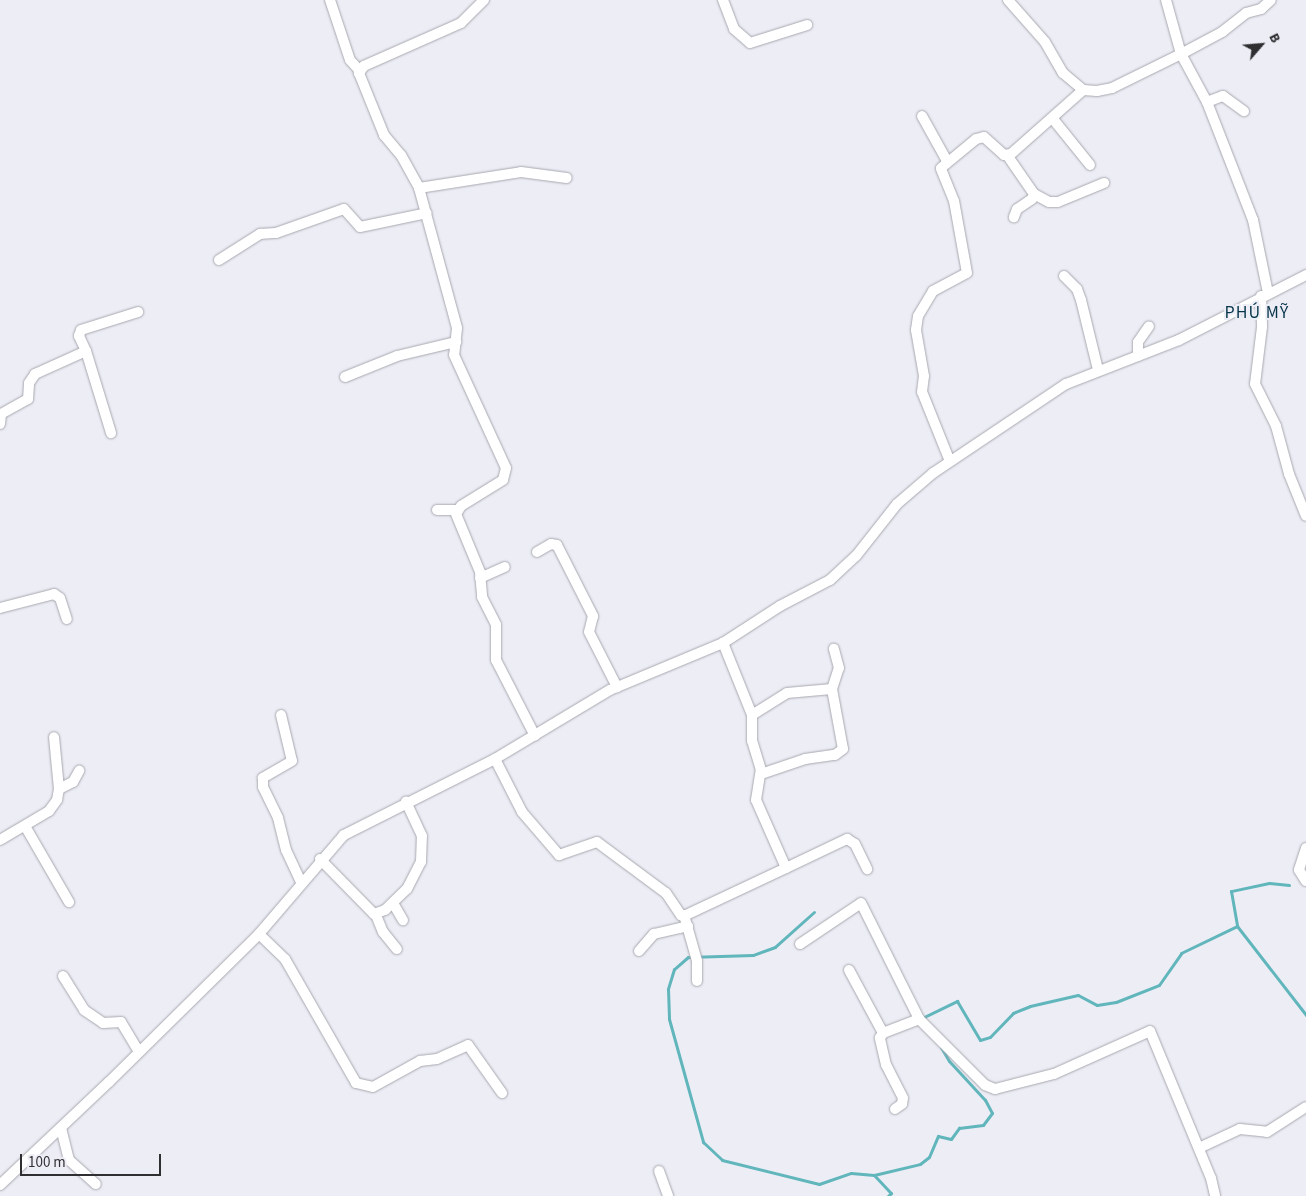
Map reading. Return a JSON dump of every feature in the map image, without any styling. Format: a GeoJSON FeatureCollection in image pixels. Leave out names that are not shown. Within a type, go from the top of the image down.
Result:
{"type":"FeatureCollection","features":[{"type":"Feature","properties":{"kind":"street"},"geometry":{"type":"LineString","coordinates":[[330,0],[352,64],[360,71],[384,135],[401,155],[419,188],[457,328],[453,351],[506,472],[503,480],[457,510],[437,510]]}},
{"type":"Feature","properties":{"kind":"street"},"geometry":{"type":"LineString","coordinates":[[360,71],[460,23],[484,0]]}},
{"type":"Feature","properties":{"kind":"street"},"geometry":{"type":"LineString","coordinates":[[723,0],[734,29],[750,43],[806,25]]}},
{"type":"Feature","properties":{"kind":"street"},"geometry":{"type":"LineString","coordinates":[[1008,0],[1045,42],[1063,73],[1083,90],[1108,90],[1222,32],[1246,13],[1261,9],[1271,0]]}},
{"type":"Feature","properties":{"kind":"street"},"geometry":{"type":"LineString","coordinates":[[1166,0],[1181,54],[1207,102],[1255,228],[1264,295],[1255,384],[1276,426],[1289,474],[1306,516]]}},
{"type":"Feature","properties":{"kind":"street"},"geometry":{"type":"LineString","coordinates":[[1007,155],[1053,119],[1083,90]]}},
{"type":"Feature","properties":{"kind":"street"},"geometry":{"type":"LineString","coordinates":[[1207,102],[1223,96],[1244,111]]}},
{"type":"Feature","properties":{"kind":"street"},"geometry":{"type":"LineString","coordinates":[[922,116],[947,161]]}},
{"type":"Feature","properties":{"kind":"street"},"geometry":{"type":"LineString","coordinates":[[1053,119],[1090,165]]}},
{"type":"Feature","properties":{"kind":"street"},"geometry":{"type":"LineString","coordinates":[[949,460],[922,392],[924,376],[916,330],[918,316],[933,291],[967,273],[954,202],[941,172],[947,161],[984,137],[1007,155],[1034,194],[1049,202],[1058,202],[1104,182]]}},
{"type":"Feature","properties":{"kind":"street"},"geometry":{"type":"LineString","coordinates":[[419,188],[521,172],[567,178]]}},
{"type":"Feature","properties":{"kind":"street"},"geometry":{"type":"LineString","coordinates":[[1014,217],[1017,209],[1032,199],[1034,194]]}},
{"type":"Feature","properties":{"kind":"street"},"geometry":{"type":"LineString","coordinates":[[219,260],[260,234],[276,233],[344,209],[348,210],[357,227],[385,220],[395,222],[427,213]]}},
{"type":"Feature","properties":{"kind":"street"},"geometry":{"type":"LineString","coordinates":[[0,1185],[259,934],[320,859],[344,835],[406,802],[495,759],[617,687],[723,643],[780,606],[836,576],[897,504],[949,460],[1066,384],[1179,340],[1306,275]]}},
{"type":"Feature","properties":{"kind":"street"},"geometry":{"type":"LineString","coordinates":[[1064,276],[1077,289],[1081,300],[1098,370]]}},
{"type":"Feature","properties":{"kind":"street"},"geometry":{"type":"LineString","coordinates":[[111,433],[86,351],[79,336],[81,330],[138,312]]}},
{"type":"Feature","properties":{"kind":"street"},"geometry":{"type":"LineString","coordinates":[[1138,356],[1138,342],[1148,326]]}},
{"type":"Feature","properties":{"kind":"street"},"geometry":{"type":"LineString","coordinates":[[345,377],[397,356],[456,342]]}},
{"type":"Feature","properties":{"kind":"street"},"geometry":{"type":"LineString","coordinates":[[0,424],[1,414],[28,399],[29,383],[34,374],[86,351]]}},
{"type":"Feature","properties":{"kind":"street"},"geometry":{"type":"LineString","coordinates":[[457,510],[480,578],[482,597],[497,628],[496,660],[535,736]]}},
{"type":"Feature","properties":{"kind":"street"},"geometry":{"type":"LineString","coordinates":[[537,552],[551,544],[557,546],[593,616],[589,632],[617,687]]}},
{"type":"Feature","properties":{"kind":"street"},"geometry":{"type":"LineString","coordinates":[[480,578],[505,567]]}},
{"type":"Feature","properties":{"kind":"street"},"geometry":{"type":"LineString","coordinates":[[0,608],[54,594],[60,598],[68,619]]}},
{"type":"Feature","properties":{"kind":"street"},"geometry":{"type":"LineString","coordinates":[[723,643],[752,715],[752,741],[761,774],[756,800],[786,868]]}},
{"type":"Feature","properties":{"kind":"street"},"geometry":{"type":"LineString","coordinates":[[761,774],[805,759],[835,754],[843,749],[832,688],[839,668],[834,649]]}},
{"type":"Feature","properties":{"kind":"street"},"geometry":{"type":"LineString","coordinates":[[752,715],[787,693],[832,688]]}},
{"type":"Feature","properties":{"kind":"street"},"geometry":{"type":"LineString","coordinates":[[280,715],[292,761],[263,778],[263,787],[278,818],[286,850],[302,882]]}},
{"type":"Feature","properties":{"kind":"street"},"geometry":{"type":"LineString","coordinates":[[0,840],[53,807],[59,789],[54,737]]}},
{"type":"Feature","properties":{"kind":"street"},"geometry":{"type":"LineString","coordinates":[[495,759],[522,812],[559,855],[597,842],[666,893],[684,915],[688,926],[697,961],[697,981]]}},
{"type":"Feature","properties":{"kind":"street"},"geometry":{"type":"LineString","coordinates":[[59,789],[73,782],[79,771]]}},
{"type":"Feature","properties":{"kind":"street"},"geometry":{"type":"LineString","coordinates":[[376,915],[393,903],[406,889],[421,862],[422,836],[406,802]]}},
{"type":"Feature","properties":{"kind":"street"},"geometry":{"type":"LineString","coordinates":[[25,826],[69,902]]}},
{"type":"Feature","properties":{"kind":"street"},"geometry":{"type":"LineString","coordinates":[[684,915],[847,839],[854,844],[867,869]]}},
{"type":"Feature","properties":{"kind":"street"},"geometry":{"type":"LineString","coordinates":[[1306,848],[1299,870],[1306,881]]}},
{"type":"Feature","properties":{"kind":"street"},"geometry":{"type":"LineString","coordinates":[[320,859],[376,915],[383,932],[397,949]]}},
{"type":"Feature","properties":{"kind":"street"},"geometry":{"type":"LineString","coordinates":[[393,903],[403,920]]}},
{"type":"Feature","properties":{"kind":"street"},"geometry":{"type":"LineString","coordinates":[[800,944],[861,904],[919,1019],[985,1085],[995,1089],[1054,1074],[1150,1030],[1199,1148],[1215,1196]]}},
{"type":"Feature","properties":{"kind":"street"},"geometry":{"type":"LineString","coordinates":[[639,951],[654,934],[688,926]]}},
{"type":"Feature","properties":{"kind":"street"},"geometry":{"type":"LineString","coordinates":[[259,934],[285,959],[356,1083],[373,1087],[420,1061],[437,1059],[468,1045],[502,1093]]}},
{"type":"Feature","properties":{"kind":"street"},"geometry":{"type":"LineString","coordinates":[[849,970],[883,1033]]}},
{"type":"Feature","properties":{"kind":"street"},"geometry":{"type":"LineString","coordinates":[[63,976],[84,1010],[103,1023],[120,1022],[139,1052]]}},
{"type":"Feature","properties":{"kind":"street"},"geometry":{"type":"LineString","coordinates":[[895,1109],[902,1104],[903,1098],[879,1041],[883,1033],[919,1019]]}},
{"type":"Feature","properties":{"kind":"street"},"geometry":{"type":"LineString","coordinates":[[1199,1148],[1240,1129],[1267,1132],[1306,1107]]}},
{"type":"Feature","properties":{"kind":"street"},"geometry":{"type":"LineString","coordinates":[[60,1128],[69,1160],[96,1184]]}},
{"type":"Feature","properties":{"kind":"street"},"geometry":{"type":"LineString","coordinates":[[659,1172],[668,1196]]}},
{"type":"Feature","properties":{"kind":"waterway"},"geometry":{"type":"LineString","coordinates":[[1289,885],[1269,883],[1231,891],[1237,926],[1306,1015]]}},
{"type":"Feature","properties":{"kind":"waterway"},"geometry":{"type":"LineString","coordinates":[[814,912],[775,947],[753,955],[688,957],[674,969],[668,989],[669,1019],[703,1142],[722,1160],[819,1184],[851,1173],[874,1175],[891,1193],[888,1196]]}},
{"type":"Feature","properties":{"kind":"waterway"},"geometry":{"type":"LineString","coordinates":[[925,1020],[924,1017],[957,1001],[980,1040],[990,1037],[1013,1013],[1030,1006],[1078,995],[1097,1005],[1116,1002],[1159,985],[1181,953],[1237,926]]}},
{"type":"Feature","properties":{"kind":"waterway"},"geometry":{"type":"LineString","coordinates":[[874,1175],[920,1164],[929,1157],[938,1136],[951,1139],[959,1128],[983,1125],[992,1113],[985,1100],[949,1061],[941,1047]]}},
{"type":"Feature","properties":{"kind":"district","name":"PHÚ MỸ"},"geometry":{"type":"Point","coordinates":[1257,313]}}]}
